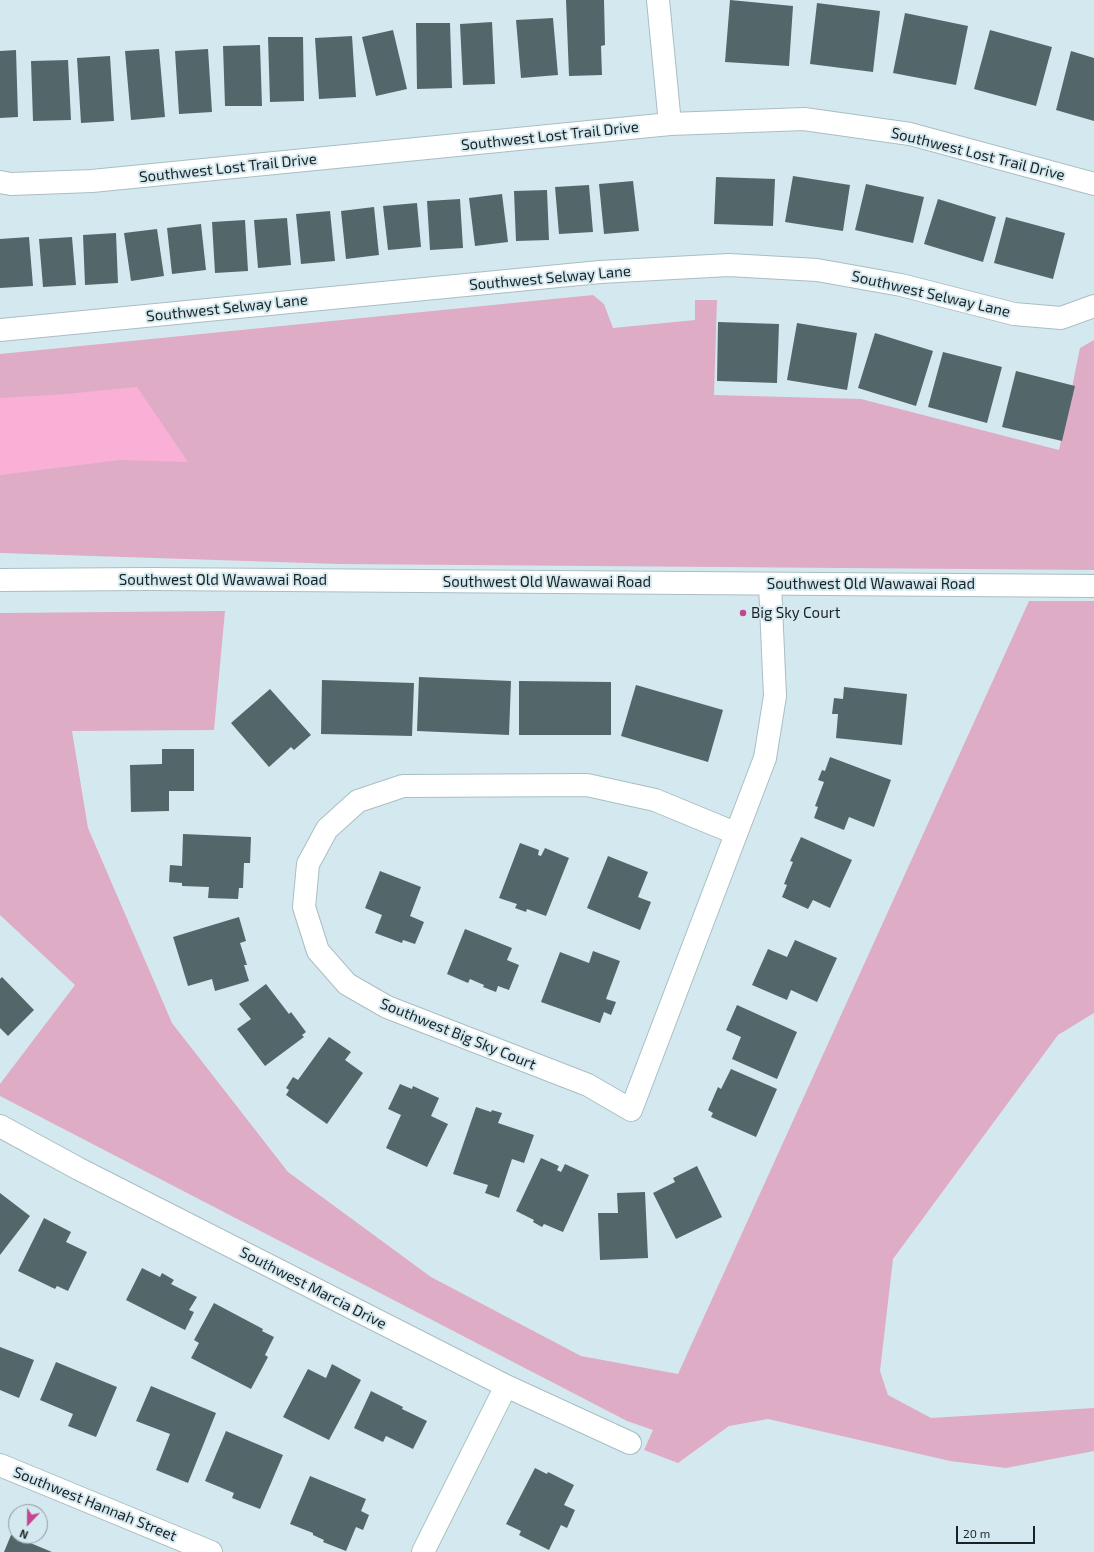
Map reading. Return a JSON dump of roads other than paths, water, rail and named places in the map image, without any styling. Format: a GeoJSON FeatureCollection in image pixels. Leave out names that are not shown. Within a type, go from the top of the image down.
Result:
{"type":"FeatureCollection","features":[{"type":"Feature","properties":{"kind":"street"},"geometry":{"type":"LineString","coordinates":[[658,0],[670,124]]}},
{"type":"Feature","properties":{"kind":"street","name":"Southwest Lost Trail Drive"},"geometry":{"type":"LineString","coordinates":[[0,182],[11,184],[92,181],[670,124],[804,119],[903,132],[1094,184]]}},
{"type":"Feature","properties":{"kind":"street","name":"Southwest Selway Lane"},"geometry":{"type":"LineString","coordinates":[[0,330],[600,272],[729,265],[816,270],[901,284],[1014,314],[1061,318],[1094,306]]}},
{"type":"Feature","properties":{"kind":"street","name":"Southwest Old Wawawai Road"},"geometry":{"type":"LineString","coordinates":[[0,580],[158,579],[1094,586]]}},
{"type":"Feature","properties":{"kind":"street","name":"Southwest Big Sky Court"},"geometry":{"type":"LineString","coordinates":[[735,833],[655,800],[587,785],[403,786],[358,801],[327,829],[308,864],[304,907],[318,951],[347,984],[387,1007],[588,1085],[631,1110],[735,833],[765,758],[775,696],[770,584]]}},
{"type":"Feature","properties":{"kind":"street","name":"Southwest Marcia Drive"},"geometry":{"type":"LineString","coordinates":[[0,1126],[79,1169],[506,1386],[630,1443]]}},
{"type":"Feature","properties":{"kind":"street"},"geometry":{"type":"LineString","coordinates":[[424,1552],[506,1386]]}},
{"type":"Feature","properties":{"kind":"street","name":"Southwest Hannah Street"},"geometry":{"type":"LineString","coordinates":[[0,1465],[211,1552]]}},
{"type":"Feature","properties":{"kind":"place","name":"Big Sky Court"},"geometry":{"type":"Point","coordinates":[743,613]}}]}
